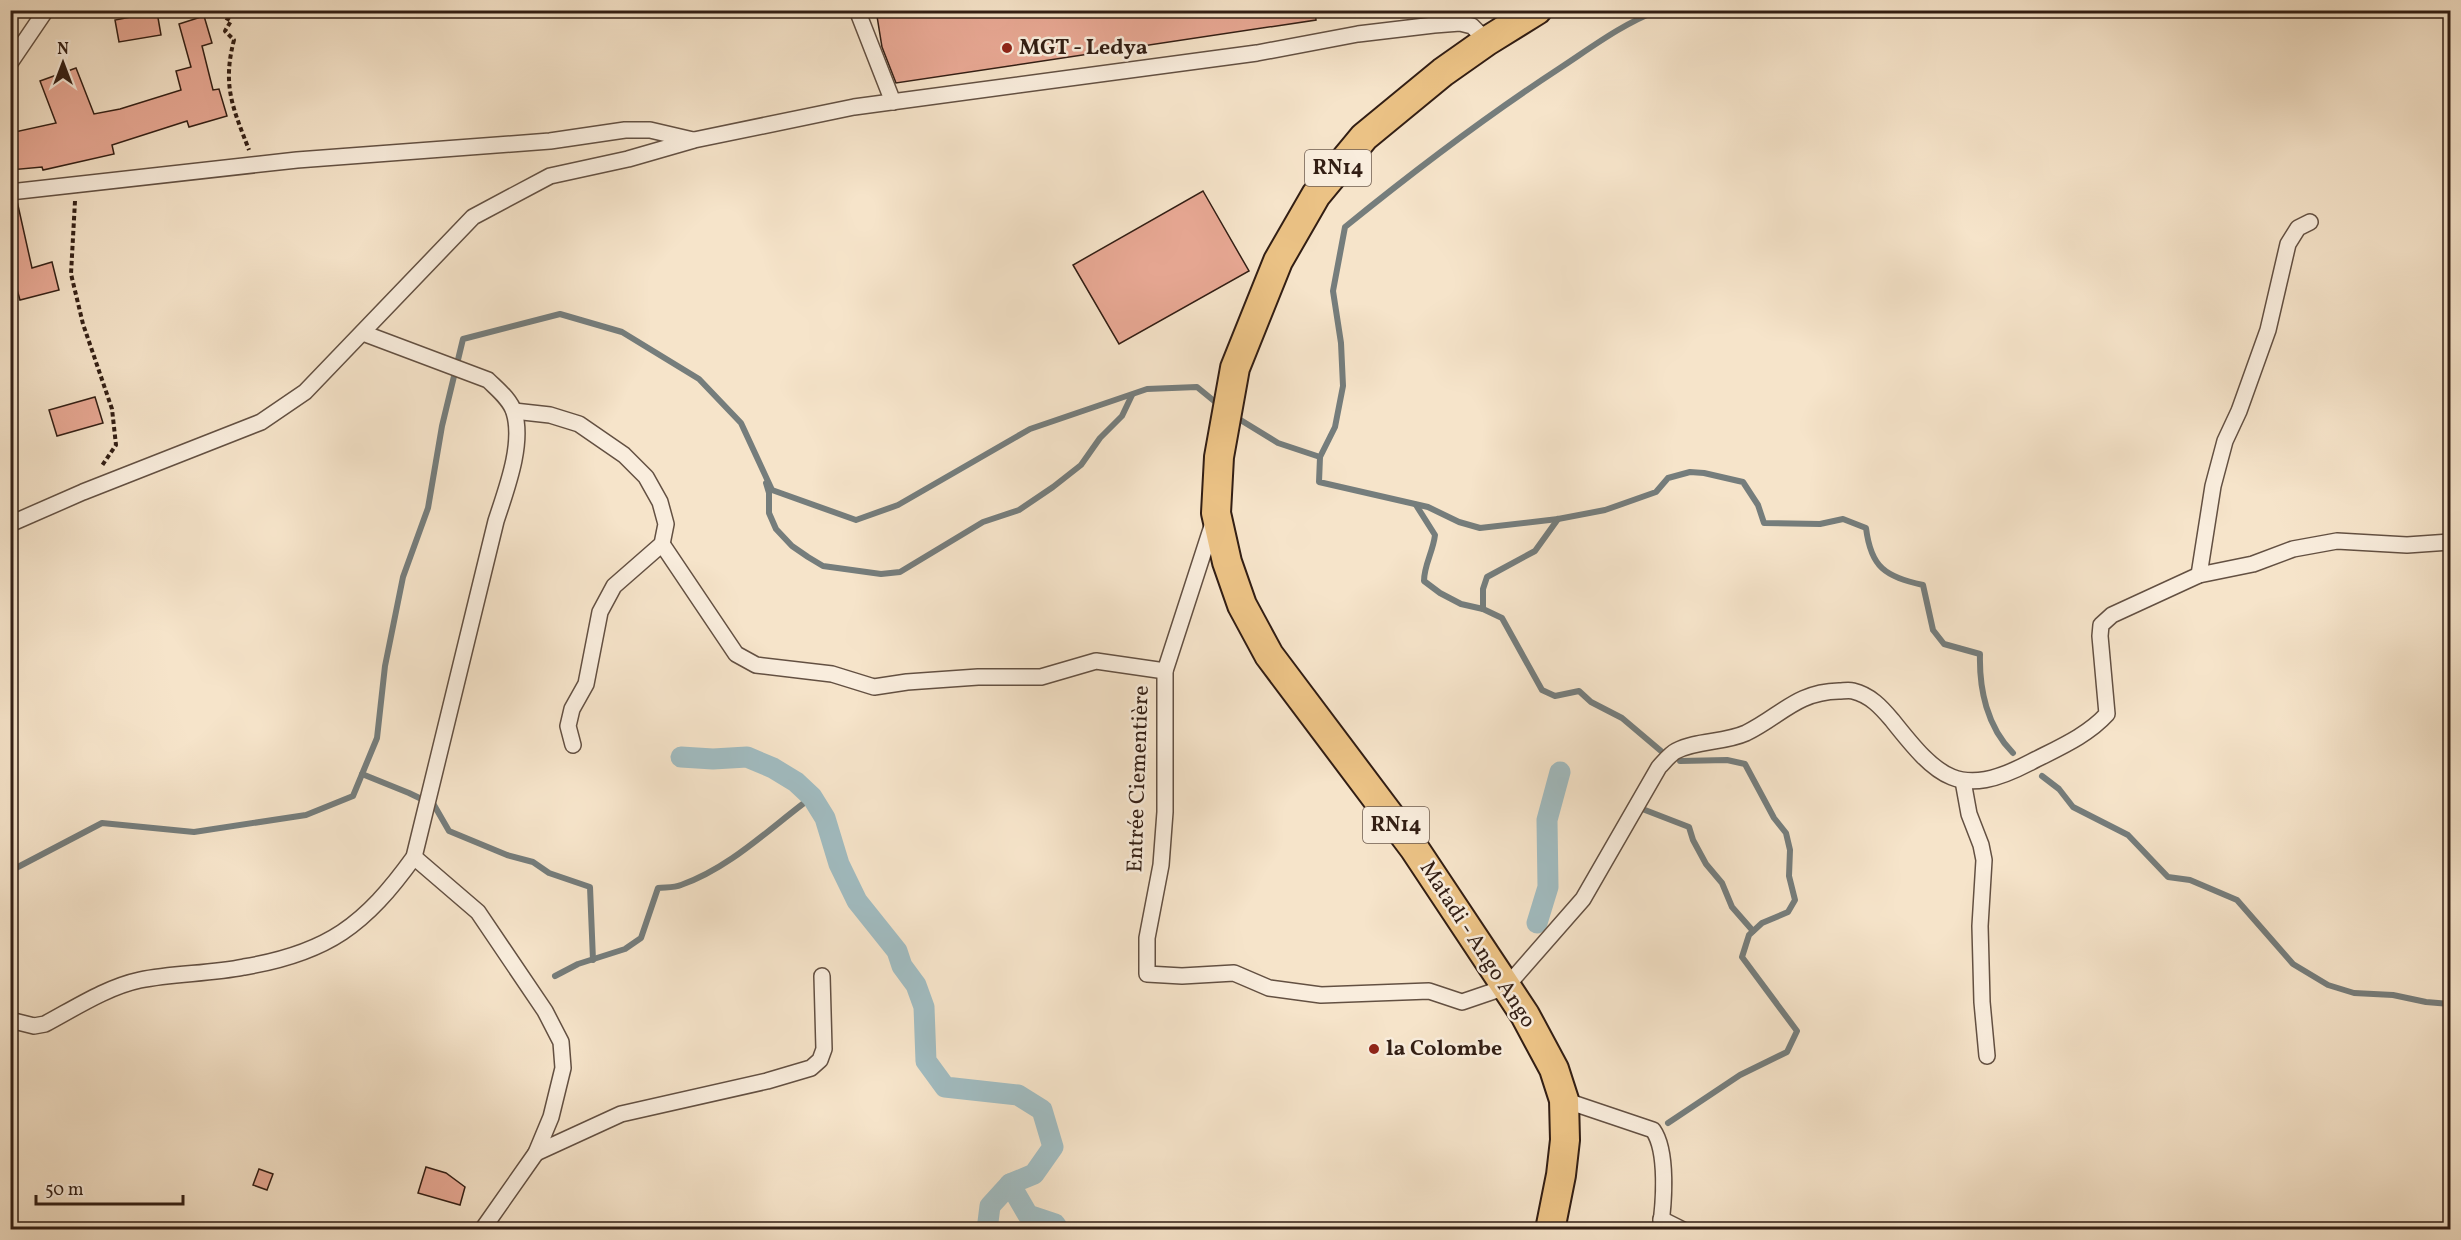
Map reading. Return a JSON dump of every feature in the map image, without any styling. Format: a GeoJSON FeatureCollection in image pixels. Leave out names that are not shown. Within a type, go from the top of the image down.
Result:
{"type":"FeatureCollection","features":[{"type":"Feature","properties":{"kind":"highway","name":"Matadi - Ango Ango"},"geometry":{"type":"LineString","coordinates":[[1537,10],[1443,72],[1364,137],[1316,195],[1278,261],[1235,368],[1218,457],[1216,513],[1227,562],[1242,605],[1269,655],[1414,848],[1506,987],[1554,1069],[1564,1100],[1565,1140],[1561,1175],[1550,1230]]}},
{"type":"Feature","properties":{"kind":"street"},"geometry":{"type":"LineString","coordinates":[[10,63],[46,10]]}},
{"type":"Feature","properties":{"kind":"street"},"geometry":{"type":"LineString","coordinates":[[857,10],[893,102]]}},
{"type":"Feature","properties":{"kind":"street"},"geometry":{"type":"LineString","coordinates":[[10,524],[83,492],[261,422],[305,392],[473,217],[550,176],[628,159],[694,140],[854,107],[1257,53],[1358,34],[1460,23],[1472,26],[1487,41]]}},
{"type":"Feature","properties":{"kind":"street"},"geometry":{"type":"LineString","coordinates":[[10,192],[255,165],[550,141],[625,130],[650,130],[694,140]]}},
{"type":"Feature","properties":{"kind":"street"},"geometry":{"type":"LineString","coordinates":[[2199,575],[2213,486],[2225,441],[2239,411],[2268,330],[2288,244],[2298,228],[2310,222]]}},
{"type":"Feature","properties":{"kind":"street"},"geometry":{"type":"LineString","coordinates":[[10,1020],[34,1026],[45,1023],[122,985],[142,980],[245,968],[289,957],[325,943],[362,919],[389,891],[414,856],[485,563],[512,472],[517,433],[514,411],[503,395],[488,380],[363,333]]}},
{"type":"Feature","properties":{"kind":"street"},"geometry":{"type":"LineString","coordinates":[[514,411],[550,415],[579,424],[624,455],[646,477],[660,502],[666,524],[662,544],[614,586],[600,612],[586,684],[573,709],[568,726],[573,745]]}},
{"type":"Feature","properties":{"kind":"street","name":"Entrée Ciementière"},"geometry":{"type":"LineString","coordinates":[[1216,513],[1165,671],[1165,812],[1161,865],[1147,938],[1147,974],[1182,976],[1234,973],[1269,988],[1321,995],[1429,991],[1462,1002],[1506,987]]}},
{"type":"Feature","properties":{"kind":"street"},"geometry":{"type":"LineString","coordinates":[[1506,987],[1583,899],[1659,767],[1675,752],[1733,739],[1759,727],[1791,704],[1821,691],[1853,691],[1877,702],[1918,754],[1939,773],[1963,781],[1986,781],[2015,771],[2097,726],[2107,714],[2100,636],[2101,625],[2112,615],[2199,575],[2253,564],[2293,549],[2337,542],[2407,545],[2451,542]]}},
{"type":"Feature","properties":{"kind":"street"},"geometry":{"type":"LineString","coordinates":[[662,544],[736,654],[756,665],[832,674],[874,687],[907,682],[978,677],[1041,677],[1096,661],[1165,671]]}},
{"type":"Feature","properties":{"kind":"street"},"geometry":{"type":"LineString","coordinates":[[1963,781],[1969,814],[1981,844],[1984,860],[1980,926],[1982,1002],[1987,1056]]}},
{"type":"Feature","properties":{"kind":"street"},"geometry":{"type":"LineString","coordinates":[[414,856],[478,912],[545,1011],[561,1042],[563,1068],[551,1117],[536,1153],[482,1230]]}},
{"type":"Feature","properties":{"kind":"street"},"geometry":{"type":"LineString","coordinates":[[536,1153],[621,1114],[767,1081],[811,1068],[820,1060],[824,1049],[822,976]]}},
{"type":"Feature","properties":{"kind":"street"},"geometry":{"type":"LineString","coordinates":[[1564,1100],[1653,1131],[1660,1140],[1662,1156],[1661,1224],[1683,1230]]}},
{"type":"Feature","properties":{"kind":"path"},"geometry":{"type":"LineString","coordinates":[[213,10],[231,21],[225,31],[234,40],[229,57],[229,99],[255,165]]}},
{"type":"Feature","properties":{"kind":"path"},"geometry":{"type":"LineString","coordinates":[[76,185],[71,274],[83,324],[112,409],[116,445],[83,492]]}},
{"type":"Feature","properties":{"kind":"building","name":"MGT - Ledya"},"geometry":{"type":"Polygon","coordinates":[[[876,10],[1315,10],[1316,20],[896,83],[882,47],[876,10]]]}},
{"type":"Feature","properties":{"kind":"building"},"geometry":{"type":"Polygon","coordinates":[[[157,12],[161,35],[119,42],[115,20],[157,12]]]}},
{"type":"Feature","properties":{"kind":"building"},"geometry":{"type":"Polygon","coordinates":[[[204,16],[212,43],[202,46],[213,90],[219,89],[227,116],[189,127],[187,121],[112,145],[114,154],[43,170],[42,167],[10,170],[10,133],[56,123],[40,81],[76,68],[94,114],[120,109],[181,90],[176,71],[191,67],[179,24],[204,16]]]}},
{"type":"Feature","properties":{"kind":"building"},"geometry":{"type":"Polygon","coordinates":[[[1203,191],[1249,271],[1119,344],[1073,265],[1203,191]]]}},
{"type":"Feature","properties":{"kind":"building"},"geometry":{"type":"Polygon","coordinates":[[[17,201],[32,268],[52,262],[59,290],[20,300],[10,265],[10,202],[17,201]]]}},
{"type":"Feature","properties":{"kind":"building"},"geometry":{"type":"Polygon","coordinates":[[[95,397],[103,423],[57,436],[49,410],[95,397]]]}},
{"type":"Feature","properties":{"kind":"building"},"geometry":{"type":"Polygon","coordinates":[[[426,1167],[446,1173],[465,1187],[460,1205],[418,1193],[426,1167]]]}},
{"type":"Feature","properties":{"kind":"building"},"geometry":{"type":"Polygon","coordinates":[[[259,1169],[273,1174],[267,1190],[253,1185],[259,1169]]]}},
{"type":"Feature","properties":{"kind":"waterway"},"geometry":{"type":"LineString","coordinates":[[1234,416],[1278,443],[1320,457],[1335,427],[1343,386],[1341,343],[1333,291],[1345,227],[1504,106],[1608,36],[1659,10]]}},
{"type":"Feature","properties":{"kind":"waterway"},"geometry":{"type":"LineString","coordinates":[[10,868],[16,868],[102,823],[194,832],[306,815],[353,796],[377,738],[385,666],[403,577],[428,508],[442,426],[463,339],[560,314],[622,332],[699,379],[741,423],[772,490],[856,520],[898,505],[1030,429],[1147,389],[1197,387],[1219,405]]}},
{"type":"Feature","properties":{"kind":"waterway"},"geometry":{"type":"LineString","coordinates":[[766,483],[769,493],[769,513],[776,529],[792,546],[808,557],[823,566],[881,574],[900,572],[983,522],[1019,510],[1053,487],[1081,465],[1100,438],[1122,416],[1132,395]]}},
{"type":"Feature","properties":{"kind":"waterway"},"geometry":{"type":"LineString","coordinates":[[1320,457],[1319,482],[1428,507],[1459,522],[1480,528],[1558,519],[1605,510],[1656,492],[1668,478],[1690,472],[1743,482],[1758,505],[1764,523],[1820,524],[1843,519],[1866,528],[1872,553],[1882,568],[1899,578],[1923,585],[1933,630],[1944,644],[1980,654],[1981,681],[1986,707],[2004,743],[2013,753]]}},
{"type":"Feature","properties":{"kind":"waterway"},"geometry":{"type":"LineString","coordinates":[[1416,505],[1435,535],[1425,569],[1424,581],[1461,604],[1483,609],[1502,618],[1542,690],[1555,696],[1579,691],[1591,702],[1622,718],[1661,751]]}},
{"type":"Feature","properties":{"kind":"waterway"},"geometry":{"type":"LineString","coordinates":[[1483,609],[1483,589],[1487,577],[1535,551],[1558,519]]}},
{"type":"Feature","properties":{"kind":"waterway"},"geometry":{"type":"LineString","coordinates":[[681,757],[713,759],[747,757],[773,768],[796,782],[812,797],[825,818],[839,864],[857,901],[897,951],[902,966],[916,985],[924,1007],[926,1061],[945,1087],[1018,1095],[1042,1110],[1053,1147],[1034,1174],[1010,1184],[990,1206],[987,1230]]}},
{"type":"Feature","properties":{"kind":"waterway"},"geometry":{"type":"LineString","coordinates":[[1668,1123],[1740,1075],[1787,1052],[1797,1031],[1742,957],[1749,935],[1762,923],[1788,912],[1795,900],[1789,876],[1790,850],[1786,833],[1774,818],[1745,764],[1727,760],[1680,761]]}},
{"type":"Feature","properties":{"kind":"waterway"},"geometry":{"type":"LineString","coordinates":[[1537,923],[1548,887],[1547,820],[1560,772]]}},
{"type":"Feature","properties":{"kind":"waterway"},"geometry":{"type":"LineString","coordinates":[[362,774],[434,805],[449,831],[507,855],[533,862],[549,873],[590,887],[593,960]]}},
{"type":"Feature","properties":{"kind":"waterway"},"geometry":{"type":"LineString","coordinates":[[2042,776],[2059,789],[2073,807],[2128,835],[2168,877],[2190,880],[2237,900],[2293,964],[2328,985],[2354,993],[2393,995],[2450,1004]]}},
{"type":"Feature","properties":{"kind":"waterway"},"geometry":{"type":"LineString","coordinates":[[555,976],[578,964],[625,949],[641,938],[658,888],[678,886],[699,878],[733,858],[812,797]]}},
{"type":"Feature","properties":{"kind":"waterway"},"geometry":{"type":"LineString","coordinates":[[1645,810],[1689,827],[1693,840],[1706,864],[1722,883],[1732,907],[1753,931]]}},
{"type":"Feature","properties":{"kind":"waterway"},"geometry":{"type":"LineString","coordinates":[[1010,1184],[1028,1215],[1055,1224],[1059,1230]]}},
{"type":"Feature","properties":{"kind":"place","name":"MGT - Ledya"},"geometry":{"type":"Point","coordinates":[1007,48]}},
{"type":"Feature","properties":{"kind":"place","name":"la Colombe"},"geometry":{"type":"Point","coordinates":[1374,1049]}}]}
